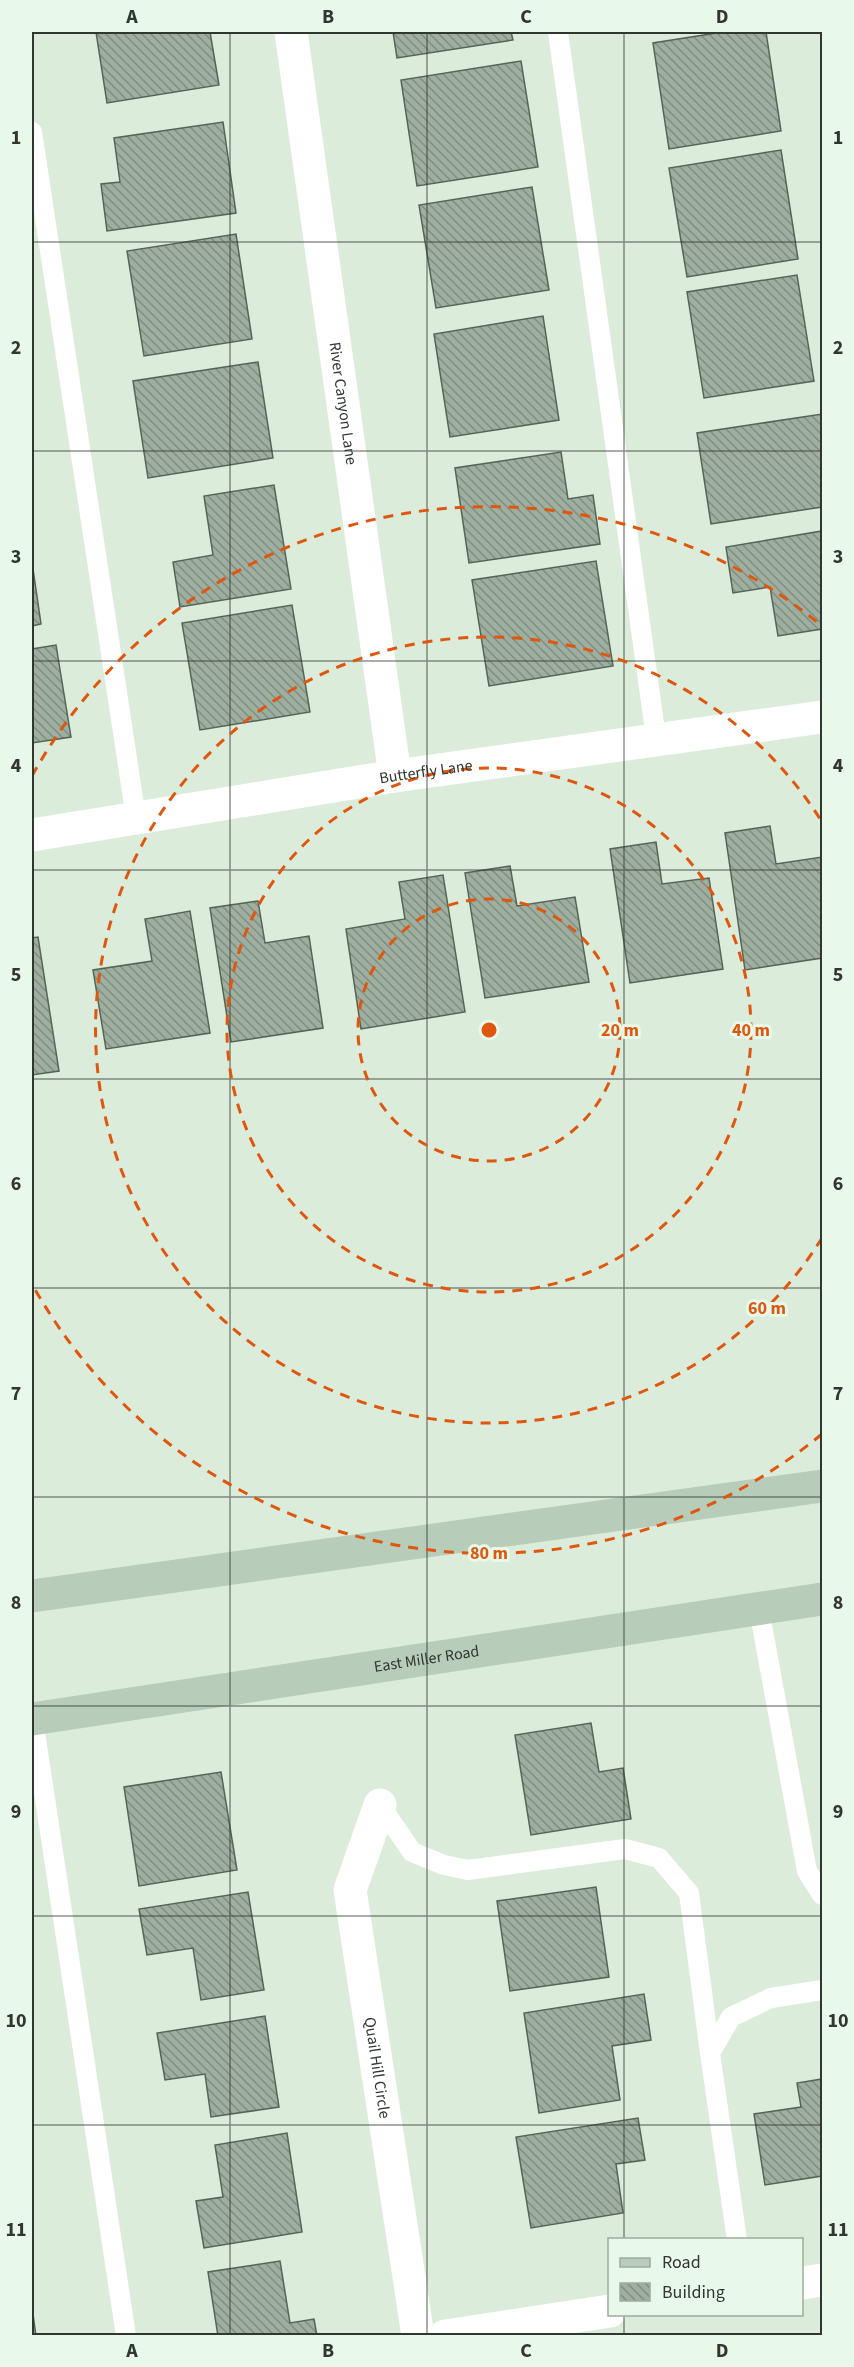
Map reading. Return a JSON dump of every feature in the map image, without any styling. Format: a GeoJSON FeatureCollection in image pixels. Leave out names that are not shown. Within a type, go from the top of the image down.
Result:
{"type":"FeatureCollection","features":[{"type":"Feature","properties":{"kind":"main road"},"geometry":{"type":"LineString","coordinates":[[32,1596],[822,1486]]}},
{"type":"Feature","properties":{"kind":"main road","name":"East Miller Road"},"geometry":{"type":"LineString","coordinates":[[32,1719],[822,1599]]}},
{"type":"Feature","properties":{"kind":"street","name":"River Canyon Lane"},"geometry":{"type":"LineString","coordinates":[[291,32],[395,776]]}},
{"type":"Feature","properties":{"kind":"street","name":"Butterfly Lane"},"geometry":{"type":"LineString","coordinates":[[32,835],[395,776],[656,738],[822,717]]}},
{"type":"Feature","properties":{"kind":"street","name":"Quail Hill Circle"},"geometry":{"type":"LineString","coordinates":[[380,1805],[350,1890],[418,2336]]}},
{"type":"Feature","properties":{"kind":"street"},"geometry":{"type":"LineString","coordinates":[[803,2283],[822,2280]]}},
{"type":"Feature","properties":{"kind":"street"},"geometry":{"type":"LineString","coordinates":[[445,2336],[608,2311]]}},
{"type":"Feature","properties":{"kind":"lane"},"geometry":{"type":"LineString","coordinates":[[558,32],[656,738]]}},
{"type":"Feature","properties":{"kind":"lane"},"geometry":{"type":"LineString","coordinates":[[32,132],[136,818]]}},
{"type":"Feature","properties":{"kind":"lane"},"geometry":{"type":"LineString","coordinates":[[759,1609],[807,1871],[822,1894]]}},
{"type":"Feature","properties":{"kind":"lane"},"geometry":{"type":"LineString","coordinates":[[32,1719],[126,2336]]}},
{"type":"Feature","properties":{"kind":"lane"},"geometry":{"type":"LineString","coordinates":[[380,1805],[412,1852],[444,1864],[468,1869],[625,1849],[659,1858],[689,1893],[737,2238]]}},
{"type":"Feature","properties":{"kind":"lane"},"geometry":{"type":"LineString","coordinates":[[710,2053],[731,2017],[771,1998],[822,1990]]}},
{"type":"Feature","properties":{"kind":"building"},"geometry":{"type":"Polygon","coordinates":[[[96,32],[210,32],[219,85],[107,103],[96,32]]]}},
{"type":"Feature","properties":{"kind":"building"},"geometry":{"type":"Polygon","coordinates":[[[393,32],[511,32],[513,40],[397,58],[393,32]]]}},
{"type":"Feature","properties":{"kind":"building"},"geometry":{"type":"Polygon","coordinates":[[[723,32],[766,32],[781,131],[669,149],[653,43],[723,32]]]}},
{"type":"Feature","properties":{"kind":"building"},"geometry":{"type":"Polygon","coordinates":[[[521,61],[538,167],[417,186],[401,80],[521,61]]]}},
{"type":"Feature","properties":{"kind":"building"},"geometry":{"type":"Polygon","coordinates":[[[223,122],[236,213],[107,231],[101,184],[120,182],[114,138],[223,122]]]}},
{"type":"Feature","properties":{"kind":"building"},"geometry":{"type":"Polygon","coordinates":[[[781,150],[798,259],[687,277],[669,168],[781,150]]]}},
{"type":"Feature","properties":{"kind":"building"},"geometry":{"type":"Polygon","coordinates":[[[532,187],[549,290],[436,308],[419,205],[532,187]]]}},
{"type":"Feature","properties":{"kind":"building"},"geometry":{"type":"Polygon","coordinates":[[[236,234],[252,339],[144,356],[127,251],[236,234]]]}},
{"type":"Feature","properties":{"kind":"building"},"geometry":{"type":"Polygon","coordinates":[[[797,275],[814,381],[704,398],[687,292],[797,275]]]}},
{"type":"Feature","properties":{"kind":"building"},"geometry":{"type":"Polygon","coordinates":[[[543,316],[559,420],[450,437],[434,334],[543,316]]]}},
{"type":"Feature","properties":{"kind":"building"},"geometry":{"type":"Polygon","coordinates":[[[258,362],[273,458],[148,478],[133,381],[258,362]]]}},
{"type":"Feature","properties":{"kind":"building"},"geometry":{"type":"Polygon","coordinates":[[[822,414],[822,507],[711,524],[697,433],[822,414]]]}},
{"type":"Feature","properties":{"kind":"building"},"geometry":{"type":"Polygon","coordinates":[[[561,452],[568,499],[593,495],[600,544],[469,563],[455,468],[561,452]]]}},
{"type":"Feature","properties":{"kind":"building"},"geometry":{"type":"Polygon","coordinates":[[[274,485],[291,589],[180,607],[173,562],[213,555],[204,496],[274,485]]]}},
{"type":"Feature","properties":{"kind":"building"},"geometry":{"type":"Polygon","coordinates":[[[822,531],[822,629],[778,636],[770,587],[733,593],[726,547],[822,531]]]}},
{"type":"Feature","properties":{"kind":"building"},"geometry":{"type":"Polygon","coordinates":[[[596,561],[613,666],[489,686],[472,580],[596,561]]]}},
{"type":"Feature","properties":{"kind":"building"},"geometry":{"type":"Polygon","coordinates":[[[32,562],[41,624],[32,626],[32,562]]]}},
{"type":"Feature","properties":{"kind":"building"},"geometry":{"type":"Polygon","coordinates":[[[292,605],[310,712],[200,730],[182,623],[292,605]]]}},
{"type":"Feature","properties":{"kind":"building"},"geometry":{"type":"Polygon","coordinates":[[[56,645],[71,737],[32,743],[32,649],[56,645]]]}},
{"type":"Feature","properties":{"kind":"building"},"geometry":{"type":"Polygon","coordinates":[[[770,826],[776,864],[822,857],[822,958],[745,970],[725,833],[770,826]]]}},
{"type":"Feature","properties":{"kind":"building"},"geometry":{"type":"Polygon","coordinates":[[[656,842],[662,884],[709,878],[723,969],[630,983],[610,849],[656,842]]]}},
{"type":"Feature","properties":{"kind":"building"},"geometry":{"type":"Polygon","coordinates":[[[510,866],[517,906],[575,897],[589,982],[485,998],[465,873],[510,866]]]}},
{"type":"Feature","properties":{"kind":"building"},"geometry":{"type":"Polygon","coordinates":[[[443,875],[465,1012],[361,1029],[346,929],[405,919],[399,882],[443,875]]]}},
{"type":"Feature","properties":{"kind":"building"},"geometry":{"type":"Polygon","coordinates":[[[258,901],[265,943],[309,936],[323,1028],[231,1042],[210,908],[258,901]]]}},
{"type":"Feature","properties":{"kind":"building"},"geometry":{"type":"Polygon","coordinates":[[[190,911],[210,1033],[106,1049],[93,970],[152,961],[145,919],[190,911]]]}},
{"type":"Feature","properties":{"kind":"building"},"geometry":{"type":"Polygon","coordinates":[[[38,937],[59,1071],[32,1075],[32,938],[38,937]]]}},
{"type":"Feature","properties":{"kind":"building"},"geometry":{"type":"Polygon","coordinates":[[[591,1723],[599,1772],[623,1768],[631,1819],[531,1835],[515,1735],[591,1723]]]}},
{"type":"Feature","properties":{"kind":"building"},"geometry":{"type":"Polygon","coordinates":[[[221,1772],[237,1870],[139,1886],[124,1787],[221,1772]]]}},
{"type":"Feature","properties":{"kind":"building"},"geometry":{"type":"Polygon","coordinates":[[[596,1887],[609,1977],[510,1991],[497,1901],[596,1887]]]}},
{"type":"Feature","properties":{"kind":"building"},"geometry":{"type":"Polygon","coordinates":[[[248,1892],[264,1990],[201,2000],[193,1948],[147,1955],[139,1909],[248,1892]]]}},
{"type":"Feature","properties":{"kind":"building"},"geometry":{"type":"Polygon","coordinates":[[[644,1994],[651,2040],[612,2046],[620,2100],[539,2113],[524,2013],[644,1994]]]}},
{"type":"Feature","properties":{"kind":"building"},"geometry":{"type":"Polygon","coordinates":[[[265,2016],[279,2107],[211,2117],[205,2074],[165,2080],[157,2033],[265,2016]]]}},
{"type":"Feature","properties":{"kind":"building"},"geometry":{"type":"Polygon","coordinates":[[[822,2079],[822,2176],[765,2185],[754,2114],[801,2107],[797,2083],[822,2079]]]}},
{"type":"Feature","properties":{"kind":"building"},"geometry":{"type":"Polygon","coordinates":[[[638,2118],[645,2160],[616,2164],[623,2213],[531,2228],[516,2137],[638,2118]]]}},
{"type":"Feature","properties":{"kind":"building"},"geometry":{"type":"Polygon","coordinates":[[[287,2133],[302,2232],[204,2248],[196,2201],[223,2197],[215,2145],[287,2133]]]}},
{"type":"Feature","properties":{"kind":"building"},"geometry":{"type":"Polygon","coordinates":[[[280,2261],[290,2323],[314,2319],[317,2336],[218,2336],[208,2272],[280,2261]]]}},
{"type":"Feature","properties":{"kind":"building"},"geometry":{"type":"Polygon","coordinates":[[[32,2307],[36,2336],[32,2336],[32,2307]]]}}]}
